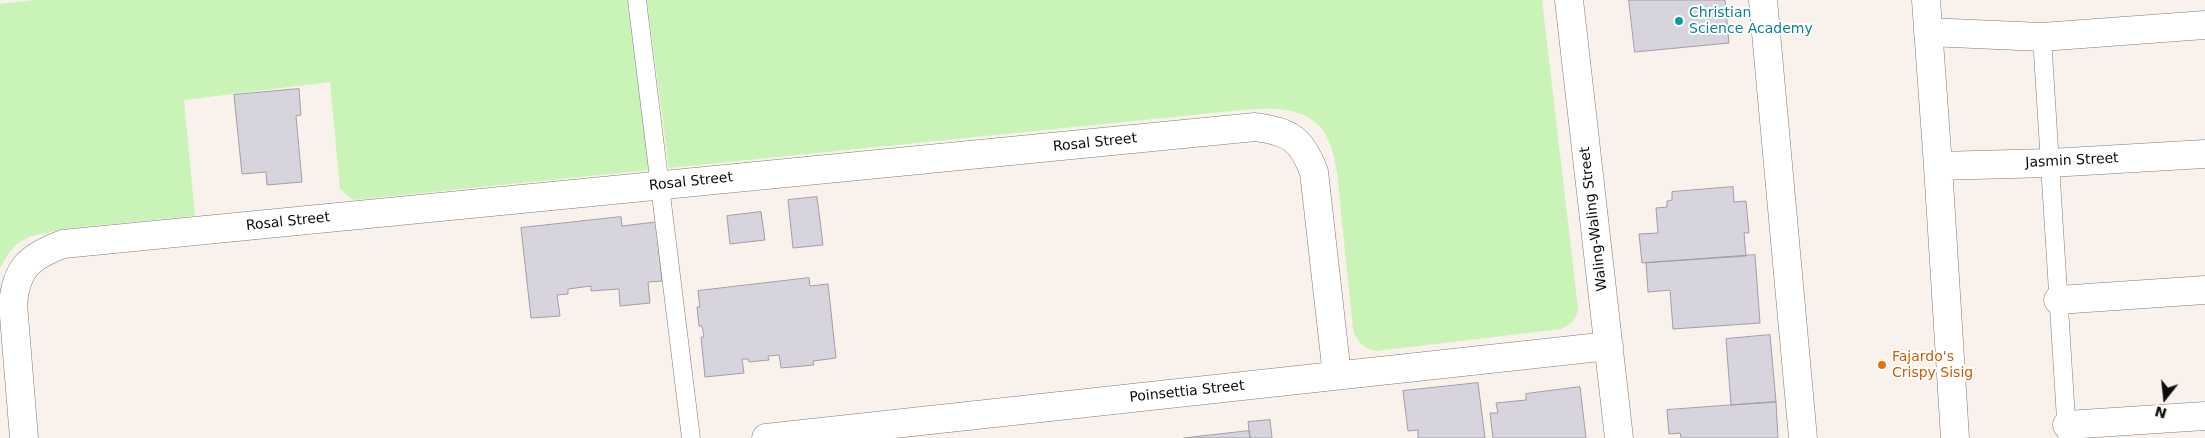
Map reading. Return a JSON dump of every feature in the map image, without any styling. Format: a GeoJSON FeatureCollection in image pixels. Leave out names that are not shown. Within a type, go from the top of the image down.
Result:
{"type":"FeatureCollection","features":[{"type":"Feature","properties":{"kind":"street","name":"Waling-Waling Street"},"geometry":{"type":"LineString","coordinates":[[1569,0],[1619,438]]}},
{"type":"Feature","properties":{"kind":"street"},"geometry":{"type":"LineString","coordinates":[[1763,0],[1803,438]]}},
{"type":"Feature","properties":{"kind":"street"},"geometry":{"type":"LineString","coordinates":[[1926,0],[1955,438]]}},
{"type":"Feature","properties":{"kind":"street"},"geometry":{"type":"LineString","coordinates":[[1928,32],[2042,37],[2205,25]]}},
{"type":"Feature","properties":{"kind":"street","name":"Rosal Street"},"geometry":{"type":"LineString","coordinates":[[24,438],[13,304],[15,285],[24,266],[41,252],[63,244],[1255,127],[1279,131],[1296,140],[1308,156],[1314,172],[1337,375]]}},
{"type":"Feature","properties":{"kind":"street","name":"Jasmin Street"},"geometry":{"type":"LineString","coordinates":[[1938,166],[2050,164],[2205,154]]}},
{"type":"Feature","properties":{"kind":"street"},"geometry":{"type":"LineString","coordinates":[[2058,300],[2205,290]]}},
{"type":"Feature","properties":{"kind":"street","name":"Poinsettia Street"},"geometry":{"type":"LineString","coordinates":[[766,438],[1608,346]]}},
{"type":"Feature","properties":{"kind":"street"},"geometry":{"type":"LineString","coordinates":[[2067,432],[2205,416]]}},
{"type":"Feature","properties":{"kind":"lane"},"geometry":{"type":"LineString","coordinates":[[637,0],[691,438]]}},
{"type":"Feature","properties":{"kind":"lane"},"geometry":{"type":"LineString","coordinates":[[2042,37],[2067,432]]}},
{"type":"Feature","properties":{"kind":"green space"},"geometry":{"type":"Polygon","coordinates":[[[34,0],[627,0],[649,170],[353,200],[340,189],[330,82],[184,100],[195,216],[70,228],[31,236],[18,243],[8,254],[0,268],[0,4],[34,0]]]}},
{"type":"Feature","properties":{"kind":"green space"},"geometry":{"type":"Polygon","coordinates":[[[647,0],[1542,0],[1578,308],[1575,319],[1561,329],[1376,351],[1364,346],[1353,330],[1338,177],[1332,149],[1321,128],[1313,121],[1304,115],[1284,110],[1242,110],[669,168],[647,0]]]}},
{"type":"Feature","properties":{"kind":"building","name":"Christian Science Academy"},"geometry":{"type":"Polygon","coordinates":[[[1629,0],[1725,0],[1729,43],[1635,52],[1629,0]]]}},
{"type":"Feature","properties":{"kind":"building"},"geometry":{"type":"Polygon","coordinates":[[[299,89],[301,115],[296,116],[302,182],[267,185],[266,172],[242,174],[234,95],[299,89]]]}},
{"type":"Feature","properties":{"kind":"building"},"geometry":{"type":"Polygon","coordinates":[[[1733,187],[1734,202],[1746,201],[1749,233],[1744,233],[1746,256],[1642,263],[1639,234],[1658,233],[1656,208],[1667,207],[1667,201],[1672,200],[1672,192],[1733,187]]]}},
{"type":"Feature","properties":{"kind":"building"},"geometry":{"type":"Polygon","coordinates":[[[817,197],[823,245],[793,248],[788,200],[817,197]]]}},
{"type":"Feature","properties":{"kind":"building"},"geometry":{"type":"Polygon","coordinates":[[[761,212],[765,240],[730,244],[727,216],[761,212]]]}},
{"type":"Feature","properties":{"kind":"building"},"geometry":{"type":"Polygon","coordinates":[[[621,217],[622,226],[656,222],[662,281],[648,282],[650,303],[620,306],[619,289],[591,291],[591,286],[568,289],[568,294],[557,295],[560,316],[531,318],[521,228],[621,217]]]}},
{"type":"Feature","properties":{"kind":"building"},"geometry":{"type":"Polygon","coordinates":[[[1755,255],[1760,323],[1673,329],[1670,290],[1648,292],[1646,263],[1755,255]]]}},
{"type":"Feature","properties":{"kind":"building"},"geometry":{"type":"Polygon","coordinates":[[[809,278],[810,286],[828,284],[836,358],[813,361],[814,365],[781,368],[779,355],[768,356],[769,360],[749,362],[748,359],[742,359],[744,373],[705,377],[701,337],[704,337],[702,326],[699,326],[697,307],[700,307],[698,291],[809,278]]]}},
{"type":"Feature","properties":{"kind":"building"},"geometry":{"type":"Polygon","coordinates":[[[1770,335],[1776,402],[1731,405],[1726,339],[1770,335]]]}},
{"type":"Feature","properties":{"kind":"building"},"geometry":{"type":"Polygon","coordinates":[[[1478,383],[1485,438],[1418,438],[1418,430],[1408,431],[1403,391],[1478,383]]]}},
{"type":"Feature","properties":{"kind":"building"},"geometry":{"type":"Polygon","coordinates":[[[1580,387],[1586,438],[1493,438],[1490,413],[1498,413],[1496,403],[1526,400],[1526,394],[1580,387]]]}},
{"type":"Feature","properties":{"kind":"building"},"geometry":{"type":"Polygon","coordinates":[[[1776,402],[1778,438],[1681,438],[1680,433],[1669,434],[1667,410],[1776,402]]]}},
{"type":"Feature","properties":{"kind":"building"},"geometry":{"type":"Polygon","coordinates":[[[1270,420],[1272,438],[1250,438],[1248,422],[1270,420]]]}},
{"type":"Feature","properties":{"kind":"building"},"geometry":{"type":"Polygon","coordinates":[[[1249,431],[1250,438],[1184,438],[1249,431]]]}},
{"type":"Feature","properties":{"kind":"place","name":"Christian Science Academy"},"geometry":{"type":"Point","coordinates":[1679,21]}},
{"type":"Feature","properties":{"kind":"place","name":"Fajardo's Crispy Sisig"},"geometry":{"type":"Point","coordinates":[1882,365]}}]}
